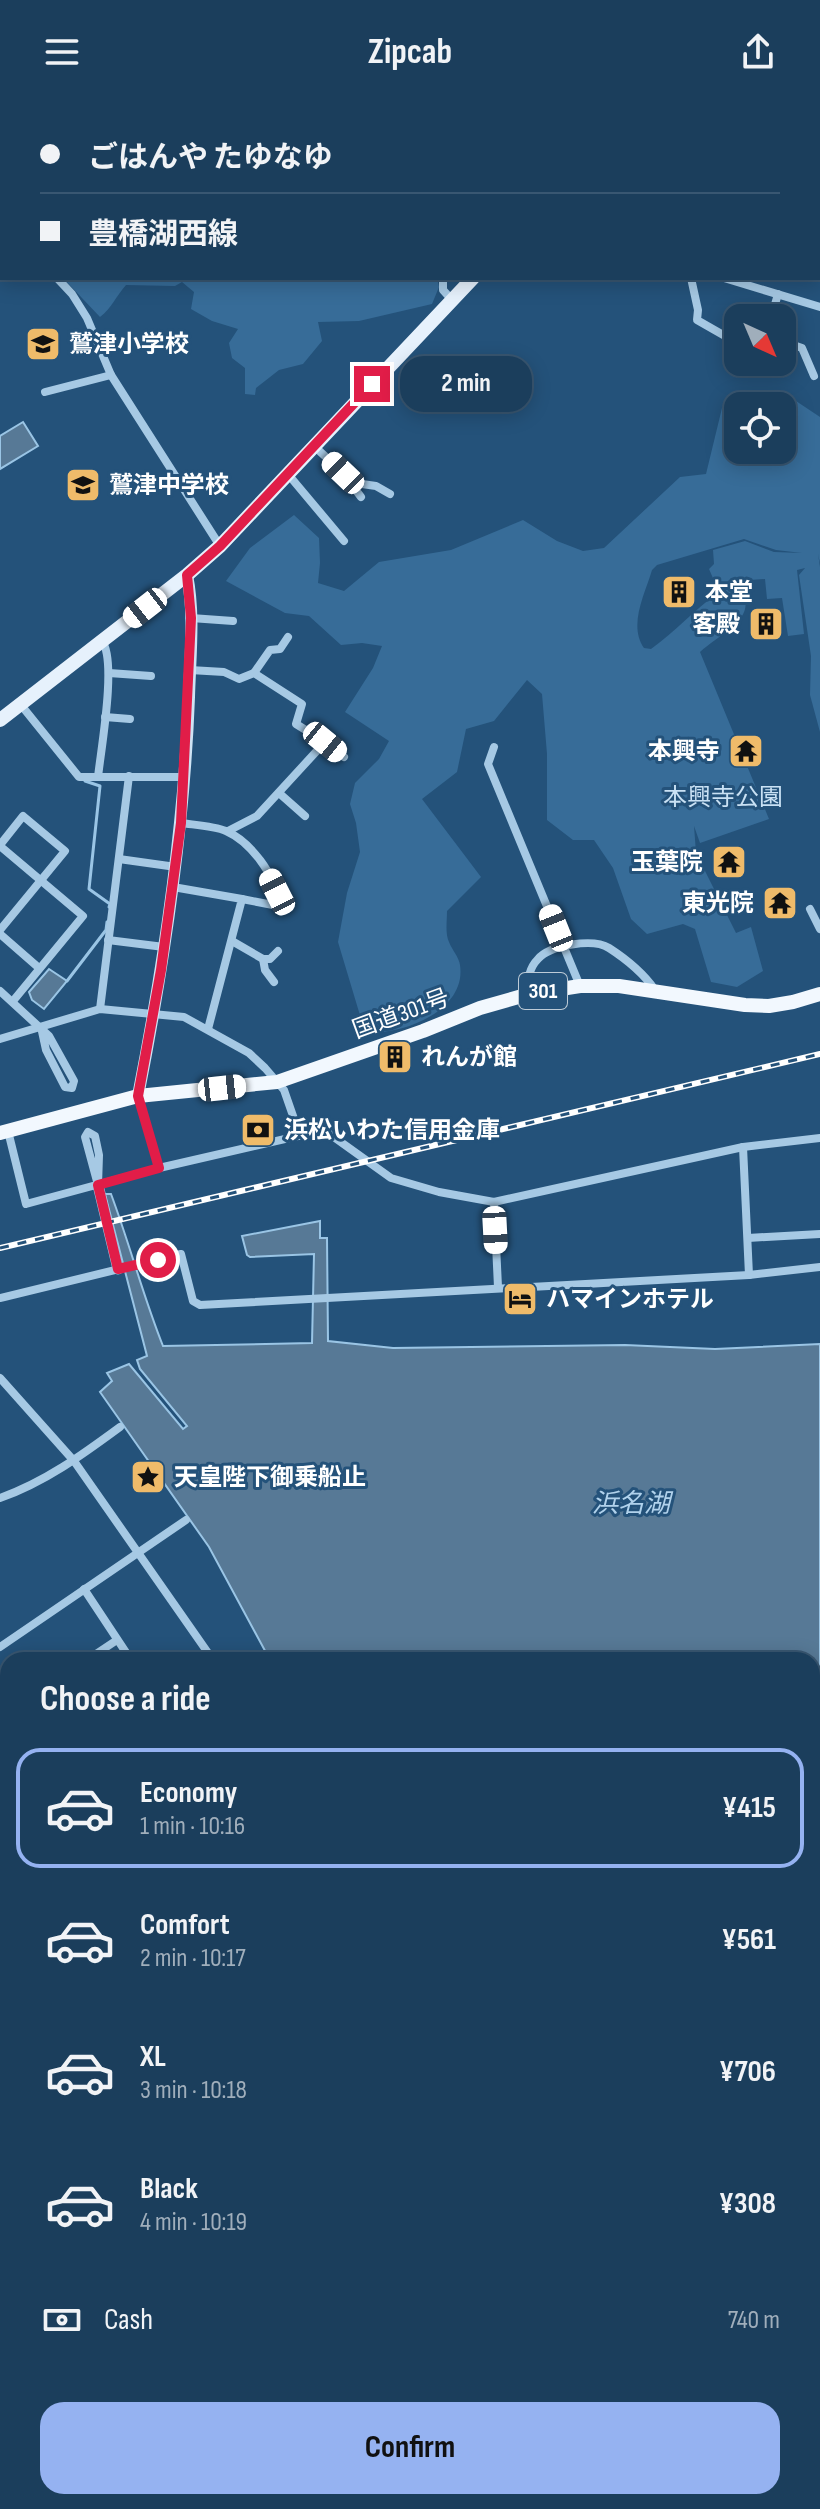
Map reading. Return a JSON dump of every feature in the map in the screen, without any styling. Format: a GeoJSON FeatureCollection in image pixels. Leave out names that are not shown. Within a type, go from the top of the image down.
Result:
{"type":"FeatureCollection","features":[{"type":"Feature","properties":{"kind":"highway","name":"国道301号"},"geometry":{"type":"LineString","coordinates":[[4,1132],[138,1096],[277,1082],[480,1008],[529,994],[580,986],[619,986],[745,1005],[793,1002],[820,994]]}},
{"type":"Feature","properties":{"kind":"main road"},"geometry":{"type":"LineString","coordinates":[[0,720],[220,546],[471,280]]}},
{"type":"Feature","properties":{"kind":"main road"},"geometry":{"type":"LineString","coordinates":[[138,1096],[154,1015],[181,823],[190,670],[191,618],[187,575]]}},
{"type":"Feature","properties":{"kind":"street"},"geometry":{"type":"LineString","coordinates":[[59,280],[87,318],[111,375],[220,546]]}},
{"type":"Feature","properties":{"kind":"street"},"geometry":{"type":"LineString","coordinates":[[443,280],[443,290],[452,300]]}},
{"type":"Feature","properties":{"kind":"street"},"geometry":{"type":"LineString","coordinates":[[691,280],[697,320],[724,335]]}},
{"type":"Feature","properties":{"kind":"street"},"geometry":{"type":"LineString","coordinates":[[731,280],[820,307]]}},
{"type":"Feature","properties":{"kind":"street"},"geometry":{"type":"LineString","coordinates":[[775,304],[778,294]]}},
{"type":"Feature","properties":{"kind":"street"},"geometry":{"type":"LineString","coordinates":[[796,346],[802,348],[814,376]]}},
{"type":"Feature","properties":{"kind":"street"},"geometry":{"type":"LineString","coordinates":[[45,392],[111,375]]}},
{"type":"Feature","properties":{"kind":"street"},"geometry":{"type":"LineString","coordinates":[[313,445],[361,497]]}},
{"type":"Feature","properties":{"kind":"street"},"geometry":{"type":"LineString","coordinates":[[287,473],[344,541]]}},
{"type":"Feature","properties":{"kind":"street"},"geometry":{"type":"LineString","coordinates":[[348,482],[376,486],[390,494]]}},
{"type":"Feature","properties":{"kind":"street"},"geometry":{"type":"LineString","coordinates":[[191,618],[233,621]]}},
{"type":"Feature","properties":{"kind":"street"},"geometry":{"type":"LineString","coordinates":[[190,670],[224,672],[239,679],[254,673],[270,650],[280,649],[288,637]]}},
{"type":"Feature","properties":{"kind":"street"},"geometry":{"type":"LineString","coordinates":[[98,777],[109,673],[109,654],[102,641]]}},
{"type":"Feature","properties":{"kind":"street"},"geometry":{"type":"LineString","coordinates":[[109,673],[151,676]]}},
{"type":"Feature","properties":{"kind":"street"},"geometry":{"type":"LineString","coordinates":[[254,673],[302,704],[296,724],[344,757]]}},
{"type":"Feature","properties":{"kind":"street"},"geometry":{"type":"LineString","coordinates":[[21,705],[75,775],[184,777]]}},
{"type":"Feature","properties":{"kind":"street"},"geometry":{"type":"LineString","coordinates":[[105,717],[130,719]]}},
{"type":"Feature","properties":{"kind":"street"},"geometry":{"type":"LineString","coordinates":[[228,831],[257,816],[325,742]]}},
{"type":"Feature","properties":{"kind":"street"},"geometry":{"type":"LineString","coordinates":[[494,747],[488,764],[514,842],[580,986]]}},
{"type":"Feature","properties":{"kind":"street"},"geometry":{"type":"LineString","coordinates":[[100,1009],[129,776]]}},
{"type":"Feature","properties":{"kind":"street"},"geometry":{"type":"LineString","coordinates":[[279,793],[305,816]]}},
{"type":"Feature","properties":{"kind":"street"},"geometry":{"type":"LineString","coordinates":[[13,1001],[83,916],[41,882],[0,846],[23,816],[65,851],[41,882],[0,932],[39,968]]}},
{"type":"Feature","properties":{"kind":"street"},"geometry":{"type":"LineString","coordinates":[[173,887],[273,905],[276,902],[277,892],[257,853],[228,831],[181,823]]}},
{"type":"Feature","properties":{"kind":"street"},"geometry":{"type":"LineString","coordinates":[[119,859],[176,867]]}},
{"type":"Feature","properties":{"kind":"street"},"geometry":{"type":"LineString","coordinates":[[208,1029],[242,899]]}},
{"type":"Feature","properties":{"kind":"street"},"geometry":{"type":"LineString","coordinates":[[810,909],[820,929]]}},
{"type":"Feature","properties":{"kind":"street"},"geometry":{"type":"LineString","coordinates":[[108,940],[164,947]]}},
{"type":"Feature","properties":{"kind":"street"},"geometry":{"type":"LineString","coordinates":[[232,941],[263,959],[270,959],[278,951]]}},
{"type":"Feature","properties":{"kind":"street"},"geometry":{"type":"LineString","coordinates":[[529,994],[527,980],[538,957],[564,946],[588,943],[609,948],[645,976],[655,990]]}},
{"type":"Feature","properties":{"kind":"street"},"geometry":{"type":"LineString","coordinates":[[263,959],[265,970],[274,982]]}},
{"type":"Feature","properties":{"kind":"street"},"geometry":{"type":"LineString","coordinates":[[0,991],[41,1027],[74,1081],[72,1088],[65,1087],[46,1050],[41,1027]]}},
{"type":"Feature","properties":{"kind":"street"},"geometry":{"type":"LineString","coordinates":[[0,1039],[100,1009],[184,1017],[249,1053],[284,1090],[300,1136]]}},
{"type":"Feature","properties":{"kind":"street"},"geometry":{"type":"LineString","coordinates":[[138,1096],[159,1168]]}},
{"type":"Feature","properties":{"kind":"street"},"geometry":{"type":"LineString","coordinates":[[4,1132],[26,1204],[159,1168],[324,1130],[391,1178],[439,1192],[494,1202],[743,1147],[820,1138]]}},
{"type":"Feature","properties":{"kind":"street"},"geometry":{"type":"LineString","coordinates":[[98,1185],[99,1155],[95,1136],[88,1132],[85,1137],[118,1269]]}},
{"type":"Feature","properties":{"kind":"street"},"geometry":{"type":"LineString","coordinates":[[743,1147],[749,1275]]}},
{"type":"Feature","properties":{"kind":"street"},"geometry":{"type":"LineString","coordinates":[[494,1202],[498,1287]]}},
{"type":"Feature","properties":{"kind":"street"},"geometry":{"type":"LineString","coordinates":[[748,1238],[820,1234]]}},
{"type":"Feature","properties":{"kind":"street"},"geometry":{"type":"LineString","coordinates":[[0,1298],[181,1254],[193,1301],[200,1305],[749,1275],[820,1267]]}},
{"type":"Feature","properties":{"kind":"street"},"geometry":{"type":"LineString","coordinates":[[0,1378],[74,1461],[207,1652]]}},
{"type":"Feature","properties":{"kind":"street"},"geometry":{"type":"LineString","coordinates":[[0,1498],[32,1487],[120,1427]]}},
{"type":"Feature","properties":{"kind":"street"},"geometry":{"type":"LineString","coordinates":[[0,1647],[186,1520]]}},
{"type":"Feature","properties":{"kind":"street"},"geometry":{"type":"LineString","coordinates":[[84,1589],[125,1652]]}},
{"type":"Feature","properties":{"kind":"street"},"geometry":{"type":"LineString","coordinates":[[99,1652],[117,1640]]}},
{"type":"Feature","properties":{"kind":"green space"},"geometry":{"type":"Polygon","coordinates":[[[65,280],[437,280],[439,287],[432,304],[359,321],[318,322],[322,341],[303,364],[279,370],[256,388],[255,395],[245,394],[245,368],[232,358],[229,343],[238,329],[212,321],[191,309],[194,292],[182,282],[175,286],[126,285],[100,317],[65,280]]]}},
{"type":"Feature","properties":{"kind":"green space","name":"本興寺公園"},"geometry":{"type":"Polygon","coordinates":[[[796,401],[820,417],[820,732],[810,695],[811,656],[799,575],[805,568],[797,570],[804,634],[788,636],[782,598],[767,599],[765,579],[733,581],[746,603],[744,613],[730,629],[700,652],[769,819],[700,843],[694,826],[696,853],[736,933],[751,927],[763,971],[737,987],[711,982],[695,929],[683,924],[647,934],[631,919],[613,868],[594,840],[573,840],[547,820],[547,754],[542,694],[527,680],[494,721],[466,729],[457,772],[422,799],[481,877],[447,911],[448,939],[460,965],[459,981],[453,995],[443,1007],[413,1025],[396,1030],[365,1032],[338,942],[347,893],[360,852],[350,804],[355,783],[379,759],[389,741],[345,712],[373,668],[382,646],[362,643],[341,645],[309,616],[285,613],[226,581],[250,548],[294,515],[319,538],[318,583],[344,591],[379,562],[451,550],[523,520],[557,541],[583,551],[604,548],[680,477],[706,474],[722,408],[724,464],[796,464],[796,401]],[[744,539],[657,565],[652,570],[638,620],[639,639],[644,648],[651,649],[719,592],[709,569],[714,564],[713,550],[745,541],[774,552],[802,553],[776,550],[744,539]]]}},
{"type":"Feature","properties":{"kind":"water"},"geometry":{"type":"Polygon","coordinates":[[[23,422],[38,446],[0,469],[0,436],[23,422]]]}},
{"type":"Feature","properties":{"kind":"water"},"geometry":{"type":"Polygon","coordinates":[[[49,969],[67,981],[44,1009],[32,1000],[29,992],[49,969]]]}},
{"type":"Feature","properties":{"kind":"water","name":"浜名湖"},"geometry":{"type":"Polygon","coordinates":[[[105,1194],[111,1194],[163,1346],[312,1343],[314,1254],[250,1257],[242,1236],[320,1221],[320,1238],[327,1238],[328,1341],[393,1348],[625,1345],[715,1349],[820,1344],[820,1652],[266,1652],[209,1547],[100,1392],[112,1381],[107,1373],[129,1364],[183,1429],[187,1426],[140,1369],[137,1360],[147,1356],[105,1194]]]}},
{"type":"Feature","properties":{"kind":"waterway"},"geometry":{"type":"LineString","coordinates":[[85,781],[100,786],[89,889],[110,904],[109,907]]}},
{"type":"Feature","properties":{"kind":"waterway"},"geometry":{"type":"LineString","coordinates":[[67,981],[106,930],[107,922]]}},
{"type":"Feature","properties":{"kind":"railway"},"geometry":{"type":"LineString","coordinates":[[0,1248],[820,1054]]}},
{"type":"Feature","properties":{"kind":"place","name":"鷲津小学校"},"geometry":{"type":"Point","coordinates":[43,344]}},
{"type":"Feature","properties":{"kind":"place","name":"鷲津中学校"},"geometry":{"type":"Point","coordinates":[83,485]}},
{"type":"Feature","properties":{"kind":"place","name":"本堂"},"geometry":{"type":"Point","coordinates":[679,592]}},
{"type":"Feature","properties":{"kind":"place","name":"客殿"},"geometry":{"type":"Point","coordinates":[766,624]}},
{"type":"Feature","properties":{"kind":"place","name":"本興寺"},"geometry":{"type":"Point","coordinates":[746,751]}},
{"type":"Feature","properties":{"kind":"place","name":"玉葉院"},"geometry":{"type":"Point","coordinates":[729,862]}},
{"type":"Feature","properties":{"kind":"place","name":"東光院"},"geometry":{"type":"Point","coordinates":[780,903]}},
{"type":"Feature","properties":{"kind":"place","name":"れんが館"},"geometry":{"type":"Point","coordinates":[395,1057]}},
{"type":"Feature","properties":{"kind":"place","name":"浜松いわた信用金庫"},"geometry":{"type":"Point","coordinates":[258,1130]}},
{"type":"Feature","properties":{"kind":"place","name":"ハマインホテル"},"geometry":{"type":"Point","coordinates":[520,1299]}},
{"type":"Feature","properties":{"kind":"place","name":"天皇陛下御乗船止"},"geometry":{"type":"Point","coordinates":[148,1477]}},
{"type":"Feature","properties":{"kind":"route"},"geometry":{"type":"LineString","coordinates":[[158,1260],[118,1269],[98,1185],[159,1168],[138,1096],[154,1015],[181,823],[187,751],[191,618],[187,575],[220,546],[372,384]]}}]}
